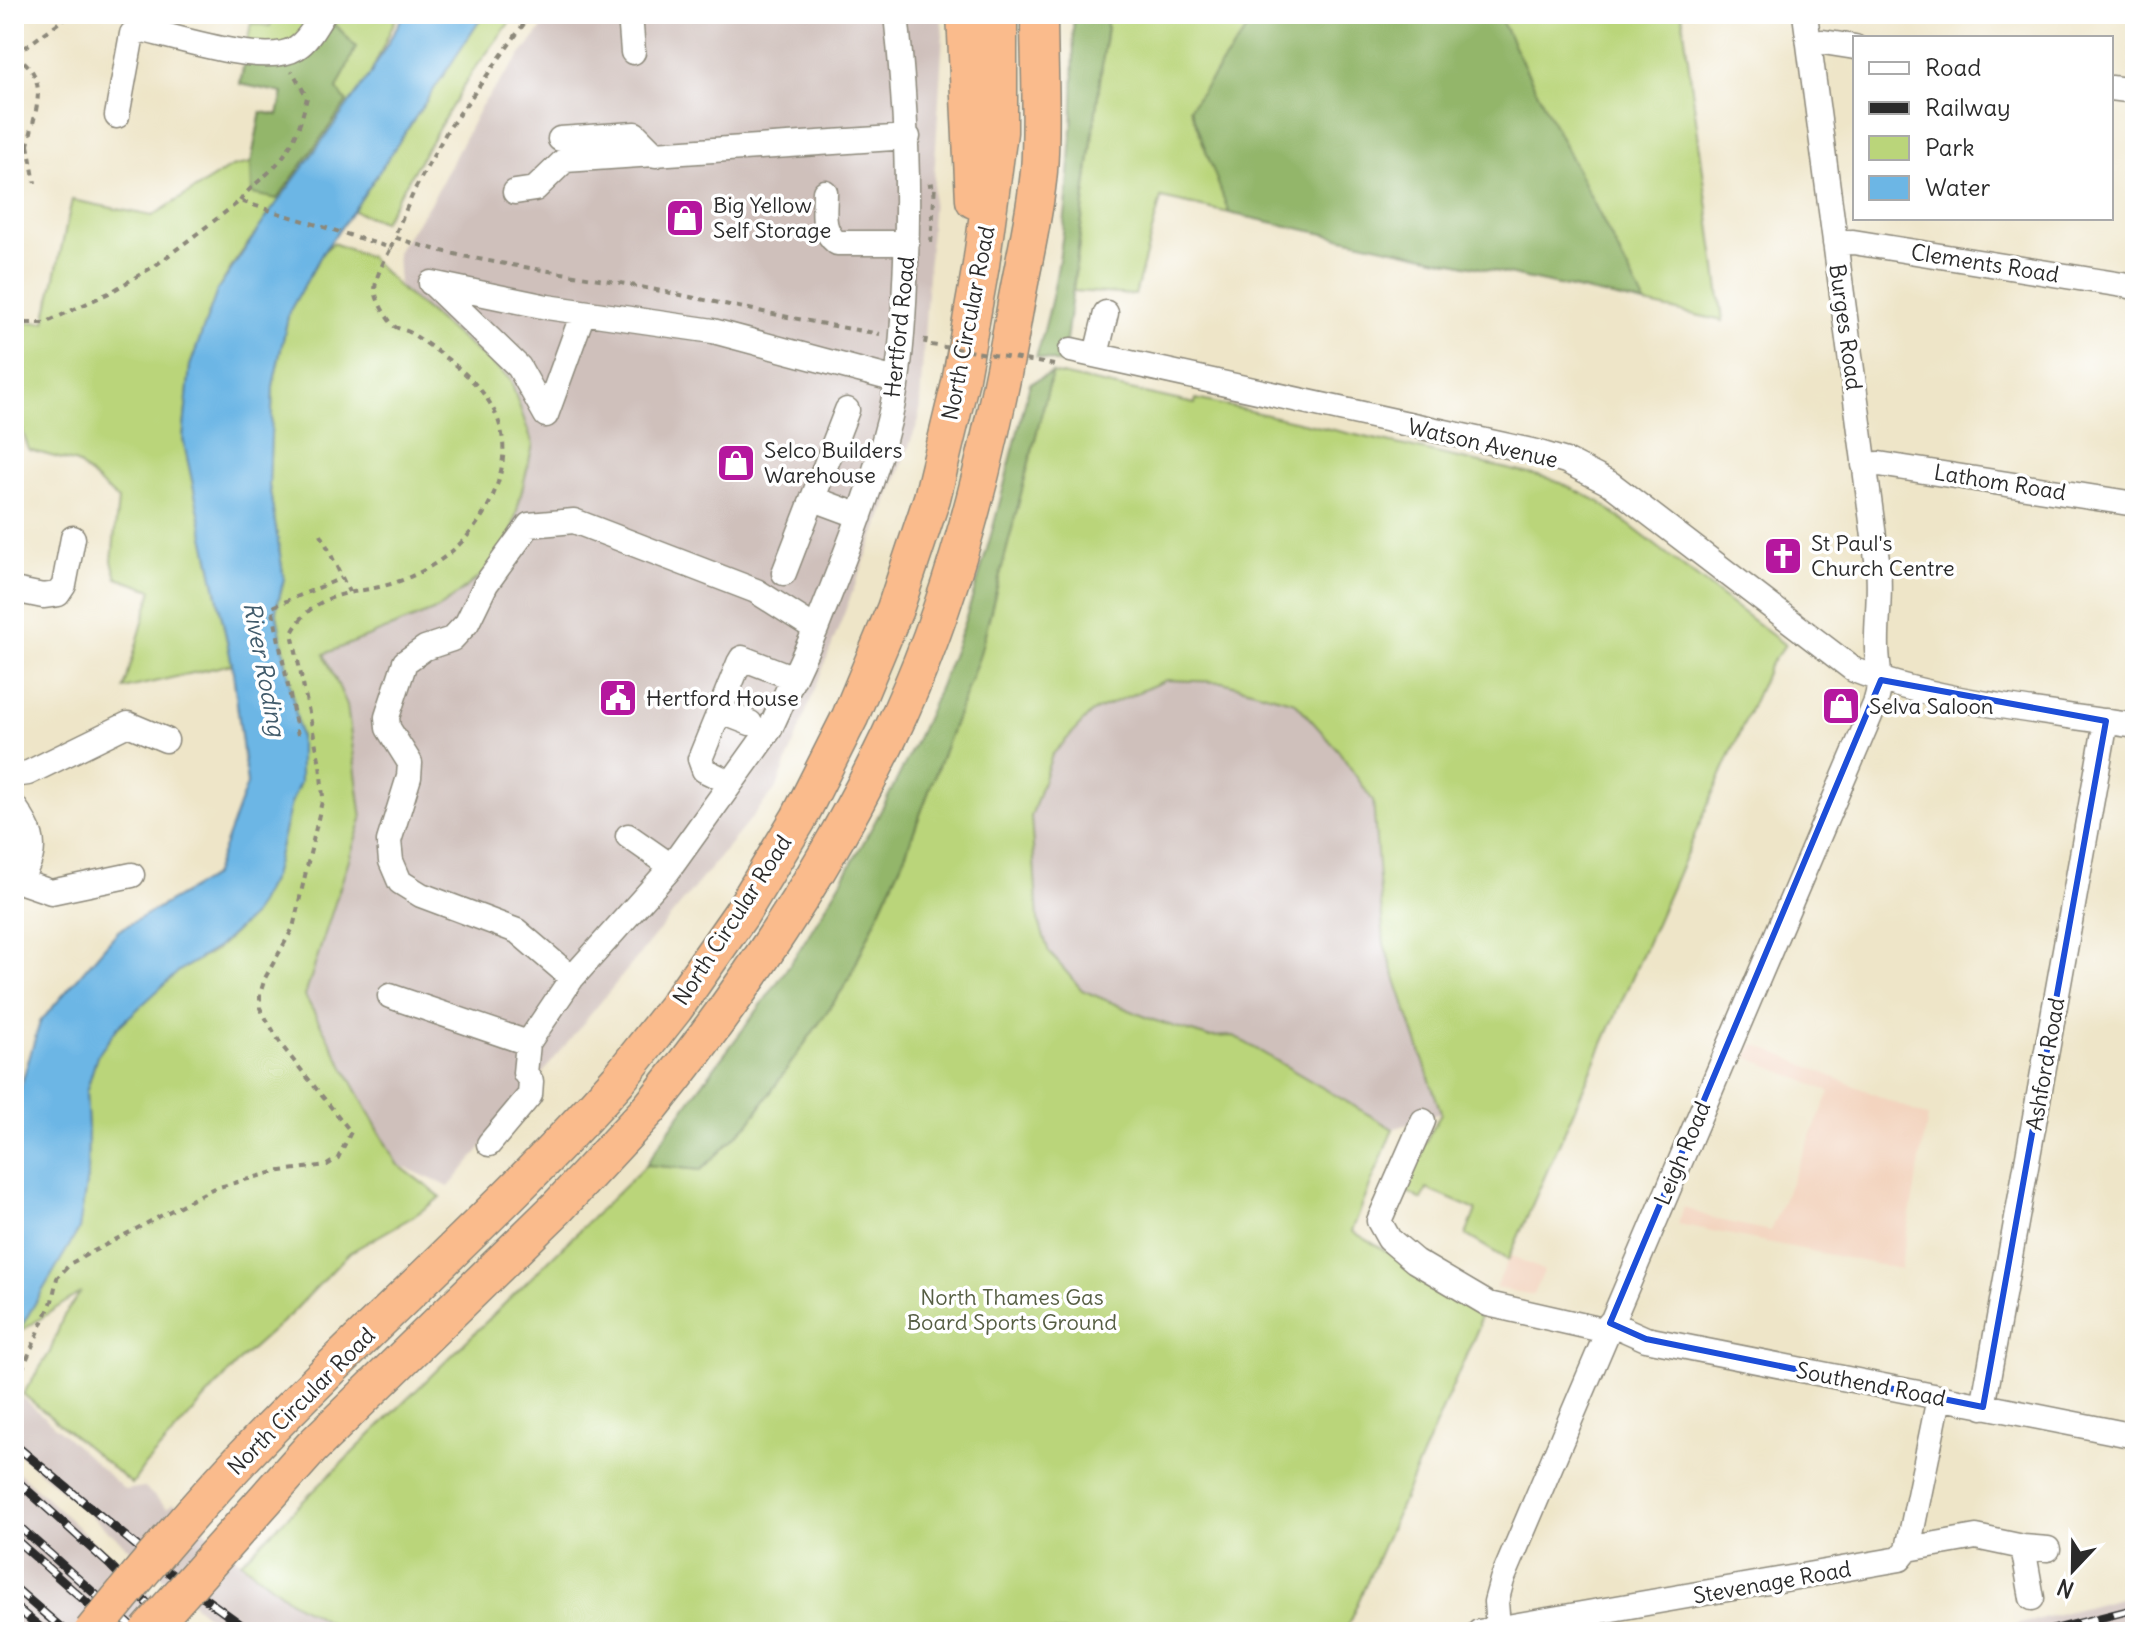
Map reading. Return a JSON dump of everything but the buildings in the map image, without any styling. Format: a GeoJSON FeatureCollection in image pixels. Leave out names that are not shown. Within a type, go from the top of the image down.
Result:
{"type":"FeatureCollection","features":[{"type":"Feature","properties":{"kind":"highway"},"geometry":{"type":"LineString","coordinates":[[965,14],[972,179],[981,265]]}},
{"type":"Feature","properties":{"kind":"highway","name":"North Circular Road"},"geometry":{"type":"LineString","coordinates":[[92,1632],[200,1502],[281,1418],[516,1188],[618,1080],[675,1008],[741,914],[799,818],[850,717],[895,609],[932,498],[960,383],[981,265],[999,132],[999,14]]}},
{"type":"Feature","properties":{"kind":"highway","name":"North Circular Road"},"geometry":{"type":"LineString","coordinates":[[147,1632],[312,1447],[557,1208],[650,1108],[709,1035],[775,939],[837,839],[890,735],[935,623],[971,509],[1001,393],[1039,171],[1039,14]]}},
{"type":"Feature","properties":{"kind":"highway"},"geometry":{"type":"LineString","coordinates":[[1039,171],[1057,14]]}},
{"type":"Feature","properties":{"kind":"street"},"geometry":{"type":"LineString","coordinates":[[117,116],[132,34],[146,22],[256,55],[293,51],[302,44],[323,14]]}},
{"type":"Feature","properties":{"kind":"street"},"geometry":{"type":"LineString","coordinates":[[630,14],[633,52]]}},
{"type":"Feature","properties":{"kind":"street","name":"Hertford Road"},"geometry":{"type":"LineString","coordinates":[[528,1043],[572,978],[671,866],[770,729],[816,629],[860,516],[889,421],[896,380],[914,338],[907,243],[908,137],[896,14]]}},
{"type":"Feature","properties":{"kind":"street","name":"Burges Road"},"geometry":{"type":"LineString","coordinates":[[1805,14],[1881,592],[1893,627],[1895,658],[1881,680]]}},
{"type":"Feature","properties":{"kind":"street"},"geometry":{"type":"LineString","coordinates":[[1809,44],[1823,42],[1853,47]]}},
{"type":"Feature","properties":{"kind":"street"},"geometry":{"type":"LineString","coordinates":[[2113,88],[2135,91]]}},
{"type":"Feature","properties":{"kind":"street"},"geometry":{"type":"LineString","coordinates":[[560,139],[635,134],[656,155]]}},
{"type":"Feature","properties":{"kind":"street"},"geometry":{"type":"LineString","coordinates":[[515,192],[535,189],[565,160],[908,137]]}},
{"type":"Feature","properties":{"kind":"street"},"geometry":{"type":"LineString","coordinates":[[825,192],[824,223],[828,236],[837,243],[907,243]]}},
{"type":"Feature","properties":{"kind":"street","name":"Clements Road"},"geometry":{"type":"LineString","coordinates":[[1835,243],[1853,242],[2135,287]]}},
{"type":"Feature","properties":{"kind":"street"},"geometry":{"type":"LineString","coordinates":[[583,313],[546,415],[519,367],[431,283],[547,307],[713,331],[896,380]]}},
{"type":"Feature","properties":{"kind":"street"},"geometry":{"type":"LineString","coordinates":[[1096,355],[1106,313]]}},
{"type":"Feature","properties":{"kind":"street","name":"Watson Avenue"},"geometry":{"type":"LineString","coordinates":[[1071,350],[1566,461],[1611,484],[1854,670],[1881,680]]}},
{"type":"Feature","properties":{"kind":"street"},"geometry":{"type":"LineString","coordinates":[[784,573],[847,410]]}},
{"type":"Feature","properties":{"kind":"street","name":"Lathom Road"},"geometry":{"type":"LineString","coordinates":[[1864,465],[1879,464],[2135,504]]}},
{"type":"Feature","properties":{"kind":"street"},"geometry":{"type":"LineString","coordinates":[[814,499],[860,516]]}},
{"type":"Feature","properties":{"kind":"street"},"geometry":{"type":"LineString","coordinates":[[572,978],[517,931],[421,895],[400,882],[391,861],[389,841],[409,777],[410,763],[388,728],[387,717],[405,662],[425,648],[452,639],[467,623],[486,584],[529,525],[574,521],[756,591],[816,629]]}},
{"type":"Feature","properties":{"kind":"street"},"geometry":{"type":"LineString","coordinates":[[14,590],[43,596],[58,594],[64,585],[73,538]]}},
{"type":"Feature","properties":{"kind":"street"},"geometry":{"type":"LineString","coordinates":[[731,783],[701,767],[700,759],[742,658],[794,678]]}},
{"type":"Feature","properties":{"kind":"street"},"geometry":{"type":"LineString","coordinates":[[1881,680],[1945,695],[2135,726]]}},
{"type":"Feature","properties":{"kind":"street","name":"Leigh Road"},"geometry":{"type":"LineString","coordinates":[[1488,1630],[1498,1591],[1875,704],[1881,680]]}},
{"type":"Feature","properties":{"kind":"street"},"geometry":{"type":"LineString","coordinates":[[719,711],[750,723]]}},
{"type":"Feature","properties":{"kind":"street","name":"Ashford Road"},"geometry":{"type":"LineString","coordinates":[[1983,1407],[2106,721]]}},
{"type":"Feature","properties":{"kind":"street"},"geometry":{"type":"LineString","coordinates":[[14,775],[28,773],[128,724],[166,740]]}},
{"type":"Feature","properties":{"kind":"street"},"geometry":{"type":"LineString","coordinates":[[14,806],[28,826],[34,854],[17,882],[51,892],[132,875]]}},
{"type":"Feature","properties":{"kind":"street"},"geometry":{"type":"LineString","coordinates":[[628,836],[671,866]]}},
{"type":"Feature","properties":{"kind":"street"},"geometry":{"type":"LineString","coordinates":[[390,996],[528,1043],[525,1073],[531,1081],[530,1095],[489,1144]]}},
{"type":"Feature","properties":{"kind":"street","name":"Southend Road"},"geometry":{"type":"LineString","coordinates":[[1423,1121],[1379,1221],[1389,1239],[1415,1261],[1492,1306],[1608,1327],[1646,1339],[2135,1436]]}},
{"type":"Feature","properties":{"kind":"street"},"geometry":{"type":"LineString","coordinates":[[1908,1549],[1939,1398]]}},
{"type":"Feature","properties":{"kind":"street","name":"Stevenage Road"},"geometry":{"type":"LineString","coordinates":[[1488,1630],[1892,1561],[1900,1559],[1908,1549],[1976,1537],[2036,1548],[2032,1598]]}},
{"type":"Feature","properties":{"kind":"path"},"geometry":{"type":"LineString","coordinates":[[14,1379],[22,1370],[52,1301],[57,1278],[71,1263],[212,1189],[274,1172],[327,1165],[338,1158],[351,1132],[282,1046],[260,1008],[265,978],[293,928],[323,797],[320,764],[292,633],[300,617],[313,607],[349,592],[395,583],[444,558],[466,540],[495,488],[501,468],[503,438],[497,412],[464,371],[407,330],[395,327],[375,293],[415,189],[447,131],[531,14]]}},
{"type":"Feature","properties":{"kind":"path"},"geometry":{"type":"LineString","coordinates":[[35,183],[28,145],[38,79],[34,70],[14,55],[65,18]]}},
{"type":"Feature","properties":{"kind":"path"},"geometry":{"type":"LineString","coordinates":[[14,323],[45,323],[111,292],[156,265],[240,201],[245,192],[269,173],[287,152],[300,129],[307,97],[281,53]]}},
{"type":"Feature","properties":{"kind":"path"},"geometry":{"type":"LineString","coordinates":[[14,142],[28,145]]}},
{"type":"Feature","properties":{"kind":"path"},"geometry":{"type":"LineString","coordinates":[[240,201],[391,248]]}},
{"type":"Feature","properties":{"kind":"path"},"geometry":{"type":"LineString","coordinates":[[394,237],[417,245],[820,324],[914,338],[925,344],[1037,362]]}},
{"type":"Feature","properties":{"kind":"path"},"geometry":{"type":"LineString","coordinates":[[321,534],[349,592]]}},
{"type":"Feature","properties":{"kind":"path"},"geometry":{"type":"LineString","coordinates":[[298,735],[272,607],[342,578]]}},
{"type":"Feature","properties":{"kind":"highlighted area"},"geometry":{"type":"Polygon","coordinates":[[[1881,680],[2106,721],[1983,1407],[1646,1339],[1610,1323],[1881,680]]]}},
{"type":"Feature","properties":{"kind":"shaded area"},"geometry":{"type":"Polygon","coordinates":[[[553,14],[941,14],[943,35],[919,420],[777,787],[449,1187],[397,1164],[305,996],[362,819],[347,705],[324,654],[438,609],[458,335],[399,289],[397,251],[433,199],[481,106],[553,14]]]}},
{"type":"Feature","properties":{"kind":"shaded area"},"geometry":{"type":"Polygon","coordinates":[[[1166,680],[1222,681],[1295,702],[1338,750],[1373,801],[1384,944],[1441,1113],[1393,1129],[1234,1036],[1208,1038],[1153,1020],[1082,990],[1049,952],[1038,919],[1031,817],[1052,755],[1092,712],[1166,680]]]}},
{"type":"Feature","properties":{"kind":"shaded area"},"geometry":{"type":"Polygon","coordinates":[[[1753,1043],[1928,1117],[1900,1269],[1678,1224],[1684,1207],[1714,1219],[1770,1231],[1830,1092],[1747,1057],[1753,1043]]]}},
{"type":"Feature","properties":{"kind":"shaded area"},"geometry":{"type":"Polygon","coordinates":[[[1510,1255],[1544,1271],[1534,1295],[1496,1288],[1510,1255]]]}},
{"type":"Feature","properties":{"kind":"shaded area"},"geometry":{"type":"Polygon","coordinates":[[[22,1397],[125,1490],[144,1487],[167,1508],[173,1503],[292,1602],[346,1632],[230,1632],[14,1450],[14,1406],[22,1397]]]}},
{"type":"Feature","properties":{"kind":"shaded area"},"geometry":{"type":"Polygon","coordinates":[[[14,1468],[190,1631],[192,1632],[14,1632],[14,1468]]]}},
{"type":"Feature","properties":{"kind":"shaded area"},"geometry":{"type":"Polygon","coordinates":[[[2135,1594],[2135,1629],[2124,1632],[1989,1632],[2135,1594]]]}},
{"type":"Feature","properties":{"kind":"green space"},"geometry":{"type":"Polygon","coordinates":[[[273,14],[398,14],[370,75],[236,260],[217,291],[190,366],[183,439],[232,664],[124,689],[152,590],[117,578],[112,561],[118,500],[77,463],[29,450],[14,406],[14,323],[45,322],[72,200],[152,216],[231,167],[251,163],[261,112],[278,115],[283,93],[240,84],[251,23],[270,26],[273,14]]]}},
{"type":"Feature","properties":{"kind":"green space"},"geometry":{"type":"Polygon","coordinates":[[[484,14],[516,14],[471,74],[383,222],[353,211],[484,14]]]}},
{"type":"Feature","properties":{"kind":"green space"},"geometry":{"type":"Polygon","coordinates":[[[1073,14],[1106,14],[1107,26],[1063,364],[1036,357],[1056,276],[1068,187],[1073,98],[1073,14]]]}},
{"type":"Feature","properties":{"kind":"green space"},"geometry":{"type":"Polygon","coordinates":[[[1106,14],[1682,14],[1723,321],[1161,198],[1135,295],[1073,291],[1107,26],[1106,14]]]}},
{"type":"Feature","properties":{"kind":"green space"},"geometry":{"type":"Polygon","coordinates":[[[1258,14],[1499,16],[1645,304],[1229,213],[1190,108],[1258,14]]]}},
{"type":"Feature","properties":{"kind":"green space"},"geometry":{"type":"Polygon","coordinates":[[[335,24],[356,47],[337,89],[347,102],[277,199],[252,194],[251,163],[261,112],[278,115],[283,93],[240,84],[247,50],[299,61],[335,24]]]}},
{"type":"Feature","properties":{"kind":"green space"},"geometry":{"type":"Polygon","coordinates":[[[333,243],[369,257],[404,292],[510,379],[533,445],[506,556],[438,609],[324,654],[347,705],[362,819],[305,996],[397,1164],[441,1197],[349,1253],[292,1313],[243,1357],[145,1465],[132,1484],[23,1394],[50,1352],[63,1317],[81,1292],[15,1335],[79,1229],[87,1178],[86,1092],[97,1056],[118,1027],[147,999],[179,971],[217,949],[252,916],[273,877],[291,803],[300,782],[300,736],[276,610],[284,579],[269,485],[273,386],[289,312],[323,252],[333,243]]]}},
{"type":"Feature","properties":{"kind":"green space","name":"North Thames Gas Board Sports Ground"},"geometry":{"type":"Polygon","coordinates":[[[1052,373],[1195,404],[1196,399],[1552,479],[1598,501],[1785,645],[1769,666],[1508,1260],[1466,1235],[1476,1210],[1427,1189],[1422,1200],[1401,1188],[1441,1113],[1384,944],[1373,801],[1338,750],[1295,702],[1222,682],[1166,680],[1092,712],[1052,755],[1031,817],[1038,919],[1049,952],[1082,990],[1153,1020],[1208,1037],[1234,1036],[1393,1129],[1352,1231],[1480,1306],[1479,1326],[1345,1632],[346,1632],[292,1602],[241,1562],[646,1165],[701,1170],[749,1123],[847,983],[905,855],[979,657],[1052,373]]]}},
{"type":"Feature","properties":{"kind":"green space"},"geometry":{"type":"Polygon","coordinates":[[[1052,373],[979,657],[905,855],[847,983],[749,1123],[701,1170],[646,1165],[801,947],[893,787],[933,703],[966,617],[1030,383],[1052,373]]]}},
{"type":"Feature","properties":{"kind":"water","name":"River Roding"},"geometry":{"type":"Polygon","coordinates":[[[404,14],[484,14],[323,252],[289,312],[273,386],[269,485],[284,579],[276,610],[300,736],[300,782],[291,803],[273,877],[252,916],[218,947],[179,971],[118,1027],[97,1056],[86,1092],[87,1178],[79,1229],[14,1339],[14,1109],[40,1022],[118,931],[213,876],[247,784],[232,664],[183,439],[190,366],[217,291],[370,75],[404,14]]]}},
{"type":"Feature","properties":{"kind":"railway"},"geometry":{"type":"LineString","coordinates":[[14,1444],[167,1571],[251,1632]]}},
{"type":"Feature","properties":{"kind":"railway"},"geometry":{"type":"LineString","coordinates":[[14,1478],[111,1566],[175,1632]]}},
{"type":"Feature","properties":{"kind":"railway"},"geometry":{"type":"LineString","coordinates":[[14,1522],[138,1632]]}},
{"type":"Feature","properties":{"kind":"railway"},"geometry":{"type":"LineString","coordinates":[[14,1538],[120,1632]]}},
{"type":"Feature","properties":{"kind":"railway"},"geometry":{"type":"LineString","coordinates":[[14,1587],[66,1632]]}},
{"type":"Feature","properties":{"kind":"railway"},"geometry":{"type":"LineString","coordinates":[[14,1606],[46,1632]]}},
{"type":"Feature","properties":{"kind":"railway"},"geometry":{"type":"LineString","coordinates":[[2044,1632],[2135,1609]]}},
{"type":"Feature","properties":{"kind":"place","name":"Big Yellow Self Storage"},"geometry":{"type":"Point","coordinates":[685,218]}},
{"type":"Feature","properties":{"kind":"place","name":"Selco Builders Warehouse"},"geometry":{"type":"Point","coordinates":[736,463]}},
{"type":"Feature","properties":{"kind":"place","name":"St Paul's Church Centre"},"geometry":{"type":"Point","coordinates":[1783,556]}},
{"type":"Feature","properties":{"kind":"place","name":"Hertford House"},"geometry":{"type":"Point","coordinates":[618,698]}},
{"type":"Feature","properties":{"kind":"place","name":"Selva Saloon"},"geometry":{"type":"Point","coordinates":[1841,706]}}]}
